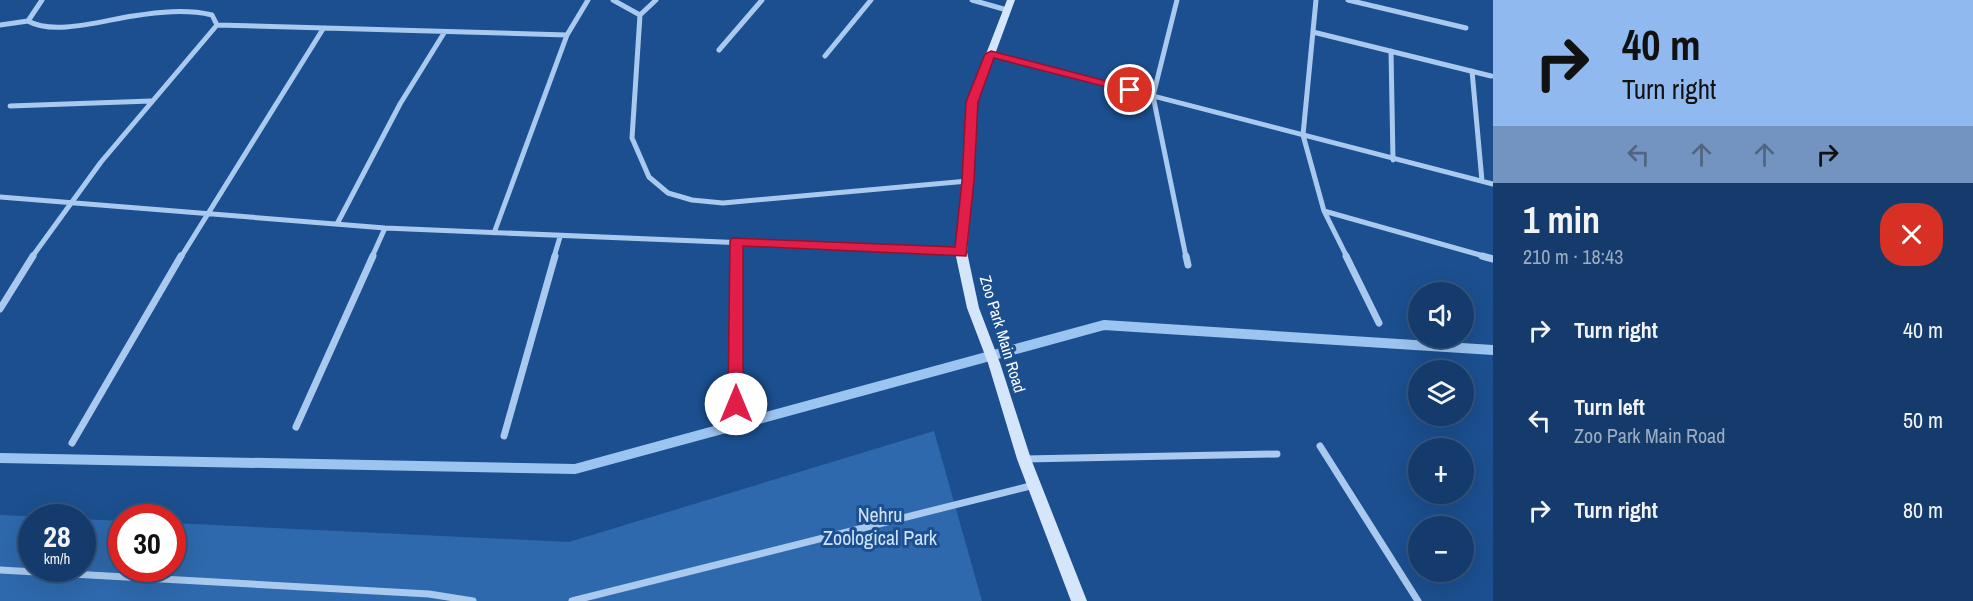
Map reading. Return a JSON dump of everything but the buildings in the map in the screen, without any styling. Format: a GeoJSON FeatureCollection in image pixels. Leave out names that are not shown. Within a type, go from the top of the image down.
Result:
{"type":"FeatureCollection","features":[{"type":"Feature","properties":{"kind":"main road","name":"Zoo Park Main Road"},"geometry":{"type":"LineString","coordinates":[[1009,5],[972,102],[961,252],[973,308],[1024,459],[1079,601]]}},
{"type":"Feature","properties":{"kind":"street"},"geometry":{"type":"LineString","coordinates":[[28,21],[42,0]]}},
{"type":"Feature","properties":{"kind":"street"},"geometry":{"type":"LineString","coordinates":[[494,233],[567,35],[588,0]]}},
{"type":"Feature","properties":{"kind":"street"},"geometry":{"type":"LineString","coordinates":[[613,0],[640,15]]}},
{"type":"Feature","properties":{"kind":"street"},"geometry":{"type":"LineString","coordinates":[[656,0],[640,15],[632,138],[648,177],[668,193],[692,200],[723,203],[968,181]]}},
{"type":"Feature","properties":{"kind":"street"},"geometry":{"type":"LineString","coordinates":[[719,50],[762,0]]}},
{"type":"Feature","properties":{"kind":"street"},"geometry":{"type":"LineString","coordinates":[[825,56],[871,0]]}},
{"type":"Feature","properties":{"kind":"street"},"geometry":{"type":"LineString","coordinates":[[972,0],[1009,5]]}},
{"type":"Feature","properties":{"kind":"street"},"geometry":{"type":"LineString","coordinates":[[1177,0],[1153,96],[1188,265]]}},
{"type":"Feature","properties":{"kind":"street"},"geometry":{"type":"LineString","coordinates":[[1316,0],[1303,135],[1324,211],[1379,323]]}},
{"type":"Feature","properties":{"kind":"street"},"geometry":{"type":"LineString","coordinates":[[1348,0],[1466,28]]}},
{"type":"Feature","properties":{"kind":"street"},"geometry":{"type":"LineString","coordinates":[[0,25],[28,21],[38,27],[55,28],[165,12],[201,10],[212,15],[217,25]]}},
{"type":"Feature","properties":{"kind":"street"},"geometry":{"type":"LineString","coordinates":[[217,25],[567,35]]}},
{"type":"Feature","properties":{"kind":"street"},"geometry":{"type":"LineString","coordinates":[[0,309],[69,201],[151,100],[217,25]]}},
{"type":"Feature","properties":{"kind":"street"},"geometry":{"type":"LineString","coordinates":[[72,443],[206,214],[324,29]]}},
{"type":"Feature","properties":{"kind":"street"},"geometry":{"type":"LineString","coordinates":[[1313,32],[1491,76]]}},
{"type":"Feature","properties":{"kind":"street"},"geometry":{"type":"LineString","coordinates":[[337,224],[400,104],[444,33]]}},
{"type":"Feature","properties":{"kind":"street"},"geometry":{"type":"LineString","coordinates":[[1391,51],[1393,160]]}},
{"type":"Feature","properties":{"kind":"street"},"geometry":{"type":"LineString","coordinates":[[991,54],[1393,160],[1493,184]]}},
{"type":"Feature","properties":{"kind":"street"},"geometry":{"type":"LineString","coordinates":[[1472,71],[1482,181]]}},
{"type":"Feature","properties":{"kind":"street"},"geometry":{"type":"LineString","coordinates":[[10,106],[151,100]]}},
{"type":"Feature","properties":{"kind":"street"},"geometry":{"type":"LineString","coordinates":[[0,197],[386,228],[961,252]]}},
{"type":"Feature","properties":{"kind":"street"},"geometry":{"type":"LineString","coordinates":[[1324,211],[1493,259]]}},
{"type":"Feature","properties":{"kind":"street"},"geometry":{"type":"LineString","coordinates":[[296,427],[386,228]]}},
{"type":"Feature","properties":{"kind":"street"},"geometry":{"type":"LineString","coordinates":[[504,436],[560,237]]}},
{"type":"Feature","properties":{"kind":"street"},"geometry":{"type":"LineString","coordinates":[[736,404],[737,241]]}},
{"type":"Feature","properties":{"kind":"street"},"geometry":{"type":"LineString","coordinates":[[1320,446],[1418,601]]}},
{"type":"Feature","properties":{"kind":"street"},"geometry":{"type":"LineString","coordinates":[[1024,459],[1277,454]]}},
{"type":"Feature","properties":{"kind":"street"},"geometry":{"type":"LineString","coordinates":[[572,601],[1035,484]]}},
{"type":"Feature","properties":{"kind":"street"},"geometry":{"type":"LineString","coordinates":[[0,570],[429,594],[473,601]]}},
{"type":"Feature","properties":{"kind":"green space","name":"Nehru Zoological Park"},"geometry":{"type":"Polygon","coordinates":[[[934,431],[982,601],[0,601],[0,515],[18,516],[18,582],[96,582],[96,520],[108,520],[108,582],[186,582],[186,524],[569,542],[934,431]]]}},
{"type":"Feature","properties":{"kind":"waterway"},"geometry":{"type":"LineString","coordinates":[[0,458],[575,469],[1104,325],[1493,350]]}},
{"type":"Feature","properties":{"kind":"route"},"geometry":{"type":"LineString","coordinates":[[736,404],[737,241],[961,252],[972,102],[991,54],[1130,90]]}}]}
